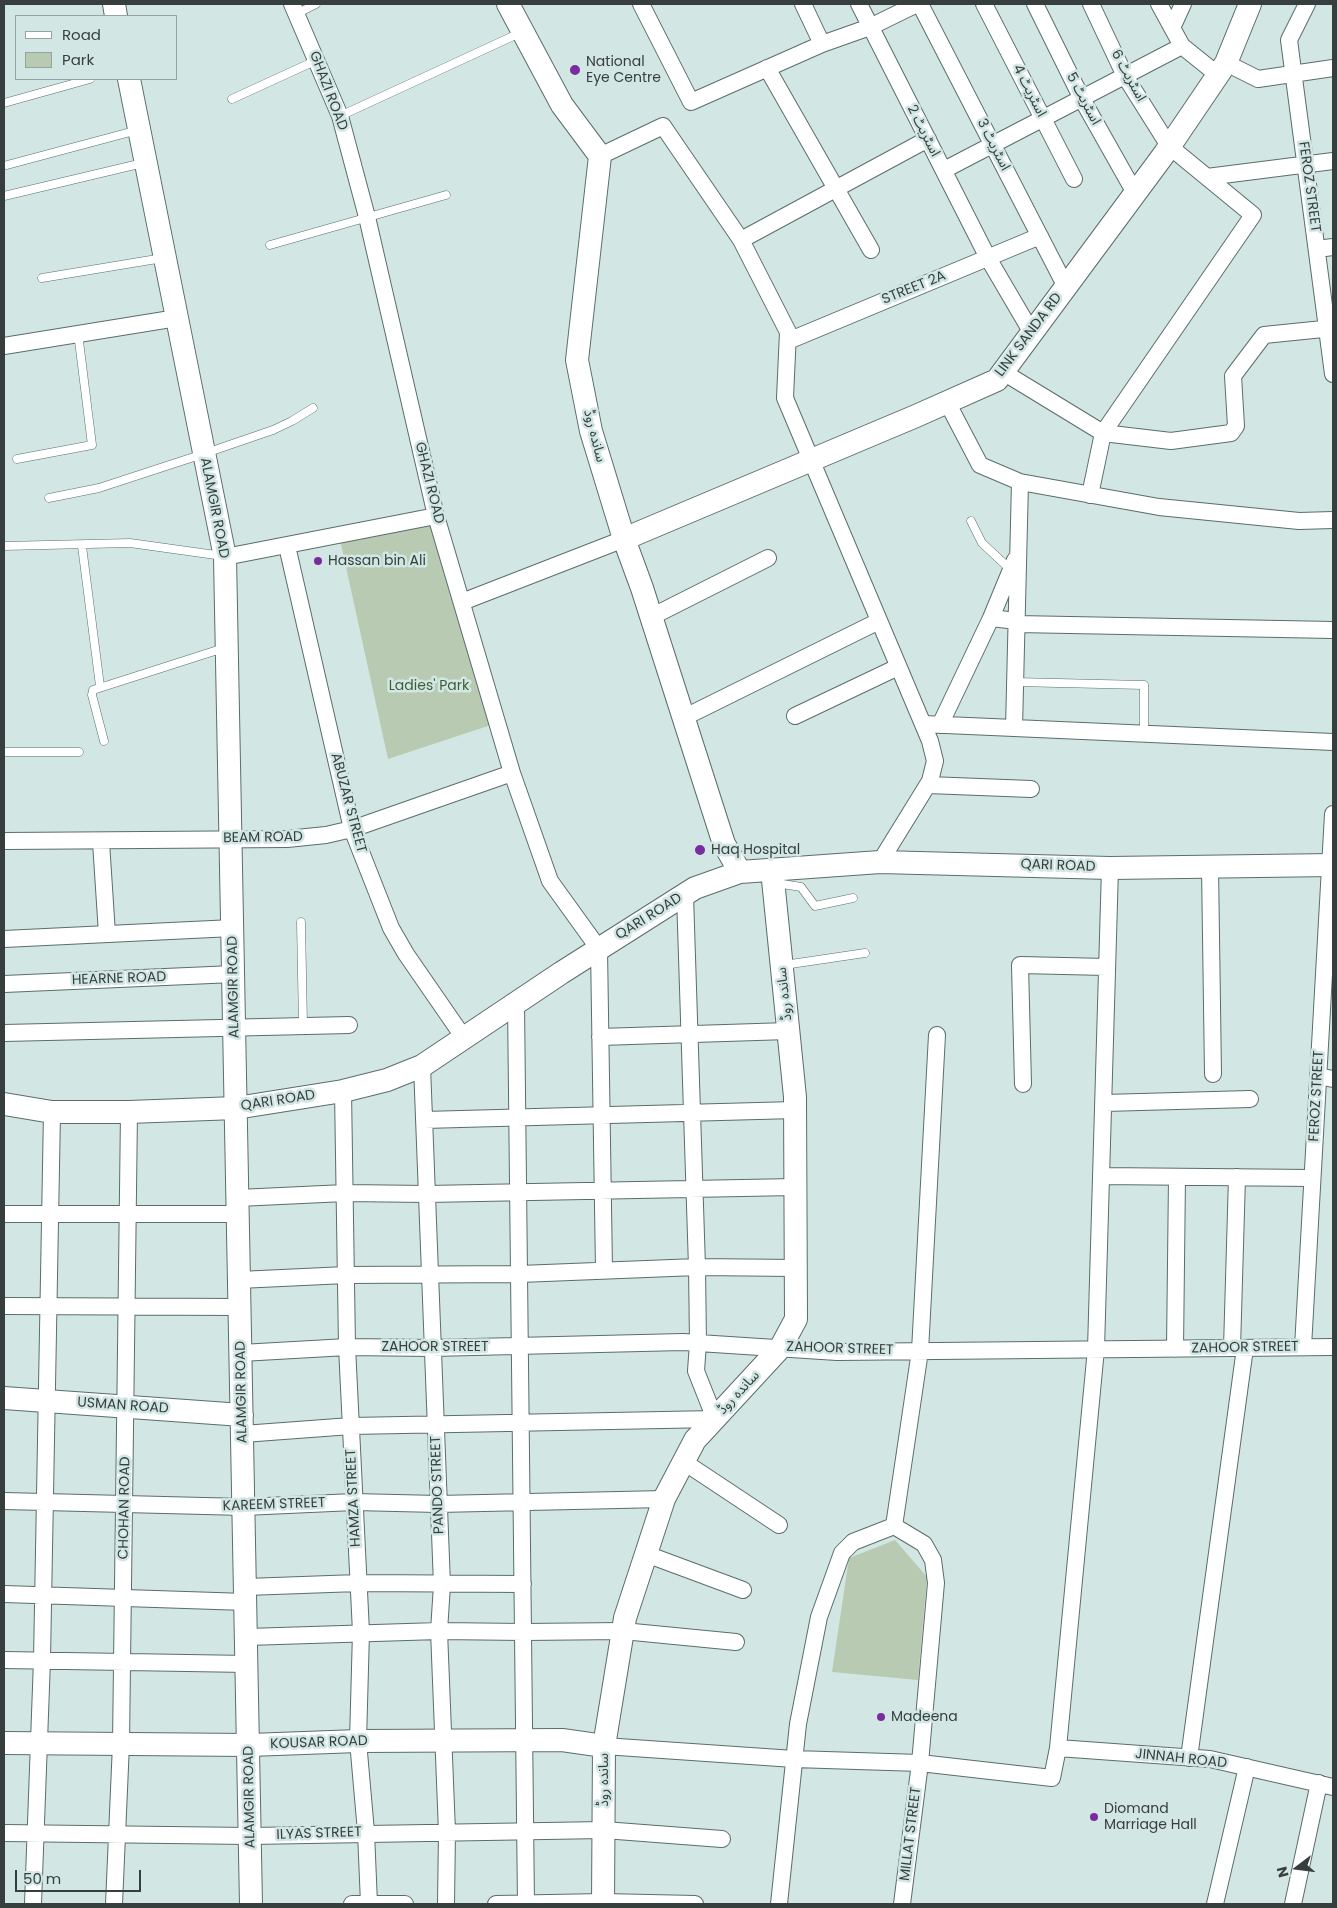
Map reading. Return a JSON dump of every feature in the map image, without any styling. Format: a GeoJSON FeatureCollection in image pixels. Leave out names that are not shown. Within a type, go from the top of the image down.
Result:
{"type":"FeatureCollection","features":[{"type":"Feature","properties":{"kind":"street"},"geometry":{"type":"LineString","coordinates":[[508,4],[562,105],[600,156],[663,126],[740,240],[788,332],[785,398],[810,461],[923,724],[936,761],[928,785],[880,862]]}},
{"type":"Feature","properties":{"kind":"street"},"geometry":{"type":"LineString","coordinates":[[642,4],[691,102],[822,44],[870,27],[918,4]]}},
{"type":"Feature","properties":{"kind":"street"},"geometry":{"type":"LineString","coordinates":[[803,4],[822,44]]}},
{"type":"Feature","properties":{"kind":"street","name":"اسٹریٹ 2"},"geometry":{"type":"LineString","coordinates":[[859,4],[988,258],[1032,333]]}},
{"type":"Feature","properties":{"kind":"street","name":"اسٹریٹ 3"},"geometry":{"type":"LineString","coordinates":[[918,4],[1066,287]]}},
{"type":"Feature","properties":{"kind":"street","name":"اسٹریٹ 4"},"geometry":{"type":"LineString","coordinates":[[984,4],[1074,179]]}},
{"type":"Feature","properties":{"kind":"street","name":"اسٹریٹ 5"},"geometry":{"type":"LineString","coordinates":[[1035,4],[1082,99],[1135,193]]}},
{"type":"Feature","properties":{"kind":"street","name":"اسٹریٹ 6"},"geometry":{"type":"LineString","coordinates":[[1090,4],[1125,76],[1169,146],[1253,215],[1103,433]]}},
{"type":"Feature","properties":{"kind":"street"},"geometry":{"type":"LineString","coordinates":[[1159,4],[1182,46],[1222,69],[1258,79],[1333,68]]}},
{"type":"Feature","properties":{"kind":"street"},"geometry":{"type":"LineString","coordinates":[[1172,28],[1183,4]]}},
{"type":"Feature","properties":{"kind":"street","name":"LINK SANDA RD"},"geometry":{"type":"LineString","coordinates":[[624,539],[997,380],[1135,193],[1222,69],[1250,4]]}},
{"type":"Feature","properties":{"kind":"street","name":"FEROZ STREET"},"geometry":{"type":"LineString","coordinates":[[1308,4],[1289,40],[1306,165],[1325,248],[1333,374]]}},
{"type":"Feature","properties":{"kind":"street","name":"GHAZI ROAD"},"geometry":{"type":"LineString","coordinates":[[294,9],[340,116],[367,217],[436,516],[512,773],[550,881],[599,949]]}},
{"type":"Feature","properties":{"kind":"street"},"geometry":{"type":"LineString","coordinates":[[944,170],[1182,46]]}},
{"type":"Feature","properties":{"kind":"street"},"geometry":{"type":"LineString","coordinates":[[767,68],[871,250]]}},
{"type":"Feature","properties":{"kind":"street","name":"ALAMGIR ROAD"},"geometry":{"type":"LineString","coordinates":[[129,80],[225,557],[250,1745],[251,1904]]}},
{"type":"Feature","properties":{"kind":"street"},"geometry":{"type":"LineString","coordinates":[[740,240],[928,139]]}},
{"type":"Feature","properties":{"kind":"street","name":"ساندہ روڈ"},"geometry":{"type":"LineString","coordinates":[[600,156],[577,360],[591,431],[624,539],[724,844],[740,872]]}},
{"type":"Feature","properties":{"kind":"street"},"geometry":{"type":"LineString","coordinates":[[1207,177],[1333,161]]}},
{"type":"Feature","properties":{"kind":"street","name":"STREET 2A"},"geometry":{"type":"LineString","coordinates":[[788,341],[1040,236]]}},
{"type":"Feature","properties":{"kind":"street"},"geometry":{"type":"LineString","coordinates":[[4,346],[177,318]]}},
{"type":"Feature","properties":{"kind":"street"},"geometry":{"type":"LineString","coordinates":[[1003,372],[1103,433],[1171,441],[1231,433],[1236,426],[1233,376],[1264,335],[1331,328]]}},
{"type":"Feature","properties":{"kind":"street"},"geometry":{"type":"LineString","coordinates":[[947,402],[980,466],[1020,482],[1169,508],[1299,521],[1333,520]]}},
{"type":"Feature","properties":{"kind":"street"},"geometry":{"type":"LineString","coordinates":[[1090,495],[1103,433]]}},
{"type":"Feature","properties":{"kind":"street"},"geometry":{"type":"LineString","coordinates":[[1014,728],[1020,482]]}},
{"type":"Feature","properties":{"kind":"street"},"geometry":{"type":"LineString","coordinates":[[225,557],[436,516]]}},
{"type":"Feature","properties":{"kind":"street"},"geometry":{"type":"LineString","coordinates":[[462,602],[624,539]]}},
{"type":"Feature","properties":{"kind":"street","name":"ABUZAR STREET"},"geometry":{"type":"LineString","coordinates":[[287,546],[352,829],[391,928],[406,954],[464,1038]]}},
{"type":"Feature","properties":{"kind":"street"},"geometry":{"type":"LineString","coordinates":[[940,725],[991,618],[1019,551]]}},
{"type":"Feature","properties":{"kind":"street"},"geometry":{"type":"LineString","coordinates":[[651,617],[768,558]]}},
{"type":"Feature","properties":{"kind":"street"},"geometry":{"type":"LineString","coordinates":[[991,618],[1017,623],[1333,630]]}},
{"type":"Feature","properties":{"kind":"street"},"geometry":{"type":"LineString","coordinates":[[683,718],[879,621]]}},
{"type":"Feature","properties":{"kind":"street"},"geometry":{"type":"LineString","coordinates":[[795,716],[898,667]]}},
{"type":"Feature","properties":{"kind":"street"},"geometry":{"type":"LineString","coordinates":[[923,724],[1333,742]]}},
{"type":"Feature","properties":{"kind":"street","name":"BEAM ROAD"},"geometry":{"type":"LineString","coordinates":[[4,841],[100,842],[231,838],[287,839],[326,835],[352,829],[512,773]]}},
{"type":"Feature","properties":{"kind":"street"},"geometry":{"type":"LineString","coordinates":[[928,785],[1031,790]]}},
{"type":"Feature","properties":{"kind":"street","name":"FEROZ STREET"},"geometry":{"type":"LineString","coordinates":[[1302,1347],[1312,1178],[1326,1078],[1333,814]]}},
{"type":"Feature","properties":{"kind":"street"},"geometry":{"type":"LineString","coordinates":[[100,842],[107,934]]}},
{"type":"Feature","properties":{"kind":"street","name":"QARI ROAD"},"geometry":{"type":"LineString","coordinates":[[4,1104],[52,1112],[129,1112],[236,1108],[343,1091],[387,1080],[422,1066],[695,888],[740,872],[773,877],[880,862],[1110,868],[1332,865]]}},
{"type":"Feature","properties":{"kind":"street"},"geometry":{"type":"LineString","coordinates":[[1210,867],[1214,1074]]}},
{"type":"Feature","properties":{"kind":"street"},"geometry":{"type":"LineString","coordinates":[[604,1746],[794,1759],[920,1763],[1052,1778],[1058,1748],[1096,1349],[1110,868]]}},
{"type":"Feature","properties":{"kind":"street","name":"ساندہ روڈ"},"geometry":{"type":"LineString","coordinates":[[603,1903],[604,1746],[625,1618],[664,1499],[695,1440],[781,1347],[796,1319],[795,1110],[773,877]]}},
{"type":"Feature","properties":{"kind":"street"},"geometry":{"type":"LineString","coordinates":[[242,1425],[435,1425],[521,1421],[715,1419],[696,1371],[698,1343],[697,1267],[685,894]]}},
{"type":"Feature","properties":{"kind":"street"},"geometry":{"type":"LineString","coordinates":[[4,939],[233,928]]}},
{"type":"Feature","properties":{"kind":"street"},"geometry":{"type":"LineString","coordinates":[[599,949],[604,1270]]}},
{"type":"Feature","properties":{"kind":"street"},"geometry":{"type":"LineString","coordinates":[[1023,1084],[1020,965],[1107,966]]}},
{"type":"Feature","properties":{"kind":"street","name":"HEARNE ROAD"},"geometry":{"type":"LineString","coordinates":[[4,984],[234,974]]}},
{"type":"Feature","properties":{"kind":"street"},"geometry":{"type":"LineString","coordinates":[[516,1003],[526,1904]]}},
{"type":"Feature","properties":{"kind":"street"},"geometry":{"type":"LineString","coordinates":[[4,1033],[349,1025]]}},
{"type":"Feature","properties":{"kind":"street"},"geometry":{"type":"LineString","coordinates":[[600,1037],[788,1031]]}},
{"type":"Feature","properties":{"kind":"street"},"geometry":{"type":"LineString","coordinates":[[779,1904],[794,1759],[819,1617],[842,1553],[853,1542],[894,1526],[920,1351],[937,1035]]}},
{"type":"Feature","properties":{"kind":"street","name":"PANDO STREET"},"geometry":{"type":"LineString","coordinates":[[422,1066],[442,1585],[439,1630],[447,1832],[446,1904]]}},
{"type":"Feature","properties":{"kind":"street","name":"HAMZA STREET"},"geometry":{"type":"LineString","coordinates":[[343,1091],[347,1347],[361,1632],[358,1741],[366,1832],[369,1904]]}},
{"type":"Feature","properties":{"kind":"street"},"geometry":{"type":"LineString","coordinates":[[1104,1103],[1250,1099]]}},
{"type":"Feature","properties":{"kind":"street"},"geometry":{"type":"LineString","coordinates":[[424,1120],[795,1110]]}},
{"type":"Feature","properties":{"kind":"street"},"geometry":{"type":"LineString","coordinates":[[33,1904],[44,1595],[52,1112]]}},
{"type":"Feature","properties":{"kind":"street","name":"CHOHAN ROAD"},"geometry":{"type":"LineString","coordinates":[[114,1904],[121,1744],[129,1112]]}},
{"type":"Feature","properties":{"kind":"street"},"geometry":{"type":"LineString","coordinates":[[1101,1176],[1312,1178]]}},
{"type":"Feature","properties":{"kind":"street"},"geometry":{"type":"LineString","coordinates":[[1175,1348],[1177,1176]]}},
{"type":"Feature","properties":{"kind":"street"},"geometry":{"type":"LineString","coordinates":[[1189,1758],[1238,1348],[1237,1177]]}},
{"type":"Feature","properties":{"kind":"street"},"geometry":{"type":"LineString","coordinates":[[4,1214],[128,1214],[238,1206],[345,1193],[518,1193],[795,1187]]}},
{"type":"Feature","properties":{"kind":"street"},"geometry":{"type":"LineString","coordinates":[[239,1280],[346,1275],[520,1274],[697,1267],[795,1268]]}},
{"type":"Feature","properties":{"kind":"street"},"geometry":{"type":"LineString","coordinates":[[4,1306],[240,1307]]}},
{"type":"Feature","properties":{"kind":"street","name":"ZAHOOR STREET"},"geometry":{"type":"LineString","coordinates":[[241,1353],[347,1347],[432,1348],[698,1343],[837,1352],[1333,1347]]}},
{"type":"Feature","properties":{"kind":"street","name":"USMAN ROAD"},"geometry":{"type":"LineString","coordinates":[[4,1398],[126,1407],[242,1425]]}},
{"type":"Feature","properties":{"kind":"street"},"geometry":{"type":"LineString","coordinates":[[684,1462],[779,1524]]}},
{"type":"Feature","properties":{"kind":"street","name":"KAREEM STREET"},"geometry":{"type":"LineString","coordinates":[[4,1501],[244,1507],[354,1502],[438,1504],[664,1499]]}},
{"type":"Feature","properties":{"kind":"street","name":"MILLAT STREET"},"geometry":{"type":"LineString","coordinates":[[894,1526],[924,1544],[933,1560],[936,1583],[920,1763],[902,1904]]}},
{"type":"Feature","properties":{"kind":"street"},"geometry":{"type":"LineString","coordinates":[[646,1554],[743,1590]]}},
{"type":"Feature","properties":{"kind":"street"},"geometry":{"type":"LineString","coordinates":[[4,1594],[123,1598],[246,1594],[358,1583],[523,1584]]}},
{"type":"Feature","properties":{"kind":"street"},"geometry":{"type":"LineString","coordinates":[[247,1637],[439,1630],[524,1632],[623,1631],[736,1642]]}},
{"type":"Feature","properties":{"kind":"street"},"geometry":{"type":"LineString","coordinates":[[4,1660],[248,1664]]}},
{"type":"Feature","properties":{"kind":"street","name":"KOUSAR ROAD"},"geometry":{"type":"LineString","coordinates":[[4,1743],[250,1745],[358,1741],[562,1740],[604,1746]]}},
{"type":"Feature","properties":{"kind":"street","name":"JINNAH ROAD"},"geometry":{"type":"LineString","coordinates":[[1058,1748],[1210,1760],[1326,1785]]}},
{"type":"Feature","properties":{"kind":"street"},"geometry":{"type":"LineString","coordinates":[[1215,1904],[1246,1767]]}},
{"type":"Feature","properties":{"kind":"street"},"geometry":{"type":"LineString","coordinates":[[1293,1904],[1326,1785]]}},
{"type":"Feature","properties":{"kind":"street","name":"ILYAS STREET"},"geometry":{"type":"LineString","coordinates":[[4,1833],[250,1836],[366,1832],[604,1830],[722,1839]]}},
{"type":"Feature","properties":{"kind":"street"},"geometry":{"type":"LineString","coordinates":[[352,1904],[405,1904]]}},
{"type":"Feature","properties":{"kind":"street"},"geometry":{"type":"LineString","coordinates":[[496,1904],[695,1904]]}},
{"type":"Feature","properties":{"kind":"lane"},"geometry":{"type":"LineString","coordinates":[[294,9],[316,4]]}},
{"type":"Feature","properties":{"kind":"lane"},"geometry":{"type":"LineString","coordinates":[[340,116],[523,32]]}},
{"type":"Feature","properties":{"kind":"lane"},"geometry":{"type":"LineString","coordinates":[[232,99],[317,60]]}},
{"type":"Feature","properties":{"kind":"lane"},"geometry":{"type":"LineString","coordinates":[[4,103],[86,80]]}},
{"type":"Feature","properties":{"kind":"lane"},"geometry":{"type":"LineString","coordinates":[[7,165],[139,129]]}},
{"type":"Feature","properties":{"kind":"lane"},"geometry":{"type":"LineString","coordinates":[[4,196],[145,162]]}},
{"type":"Feature","properties":{"kind":"lane"},"geometry":{"type":"LineString","coordinates":[[270,245],[446,195]]}},
{"type":"Feature","properties":{"kind":"lane"},"geometry":{"type":"LineString","coordinates":[[42,278],[164,258]]}},
{"type":"Feature","properties":{"kind":"lane"},"geometry":{"type":"LineString","coordinates":[[17,459],[92,445],[78,334]]}},
{"type":"Feature","properties":{"kind":"lane"},"geometry":{"type":"LineString","coordinates":[[49,498],[99,488],[203,454],[273,430],[313,408]]}},
{"type":"Feature","properties":{"kind":"lane"},"geometry":{"type":"LineString","coordinates":[[971,521],[982,544],[1011,570]]}},
{"type":"Feature","properties":{"kind":"lane"},"geometry":{"type":"LineString","coordinates":[[4,546],[82,546],[130,543],[225,557]]}},
{"type":"Feature","properties":{"kind":"lane"},"geometry":{"type":"LineString","coordinates":[[82,546],[100,686]]}},
{"type":"Feature","properties":{"kind":"lane"},"geometry":{"type":"LineString","coordinates":[[104,741],[92,695],[93,690],[100,686],[227,647]]}},
{"type":"Feature","properties":{"kind":"lane"},"geometry":{"type":"LineString","coordinates":[[1015,682],[1144,685],[1144,734]]}},
{"type":"Feature","properties":{"kind":"lane"},"geometry":{"type":"LineString","coordinates":[[4,752],[79,752]]}},
{"type":"Feature","properties":{"kind":"lane"},"geometry":{"type":"LineString","coordinates":[[773,877],[801,887],[815,906],[852,898]]}},
{"type":"Feature","properties":{"kind":"lane"},"geometry":{"type":"LineString","coordinates":[[301,922],[303,1025]]}},
{"type":"Feature","properties":{"kind":"lane"},"geometry":{"type":"LineString","coordinates":[[782,965],[866,953]]}},
{"type":"Feature","properties":{"kind":"green space","name":"Ladies' Park"},"geometry":{"type":"Polygon","coordinates":[[[436,516],[497,723],[388,759],[339,535],[436,516]]]}},
{"type":"Feature","properties":{"kind":"green space"},"geometry":{"type":"Polygon","coordinates":[[[895,1540],[927,1577],[918,1680],[832,1672],[849,1558],[895,1540]]]}},
{"type":"Feature","properties":{"kind":"place","name":"National Eye Centre"},"geometry":{"type":"Point","coordinates":[575,70]}},
{"type":"Feature","properties":{"kind":"place","name":"Hassan bin Ali"},"geometry":{"type":"Point","coordinates":[318,561]}},
{"type":"Feature","properties":{"kind":"place","name":"Haq Hospital"},"geometry":{"type":"Point","coordinates":[700,850]}},
{"type":"Feature","properties":{"kind":"place","name":"Madeena"},"geometry":{"type":"Point","coordinates":[881,1717]}},
{"type":"Feature","properties":{"kind":"place","name":"Diomand Marriage Hall"},"geometry":{"type":"Point","coordinates":[1094,1817]}}]}
